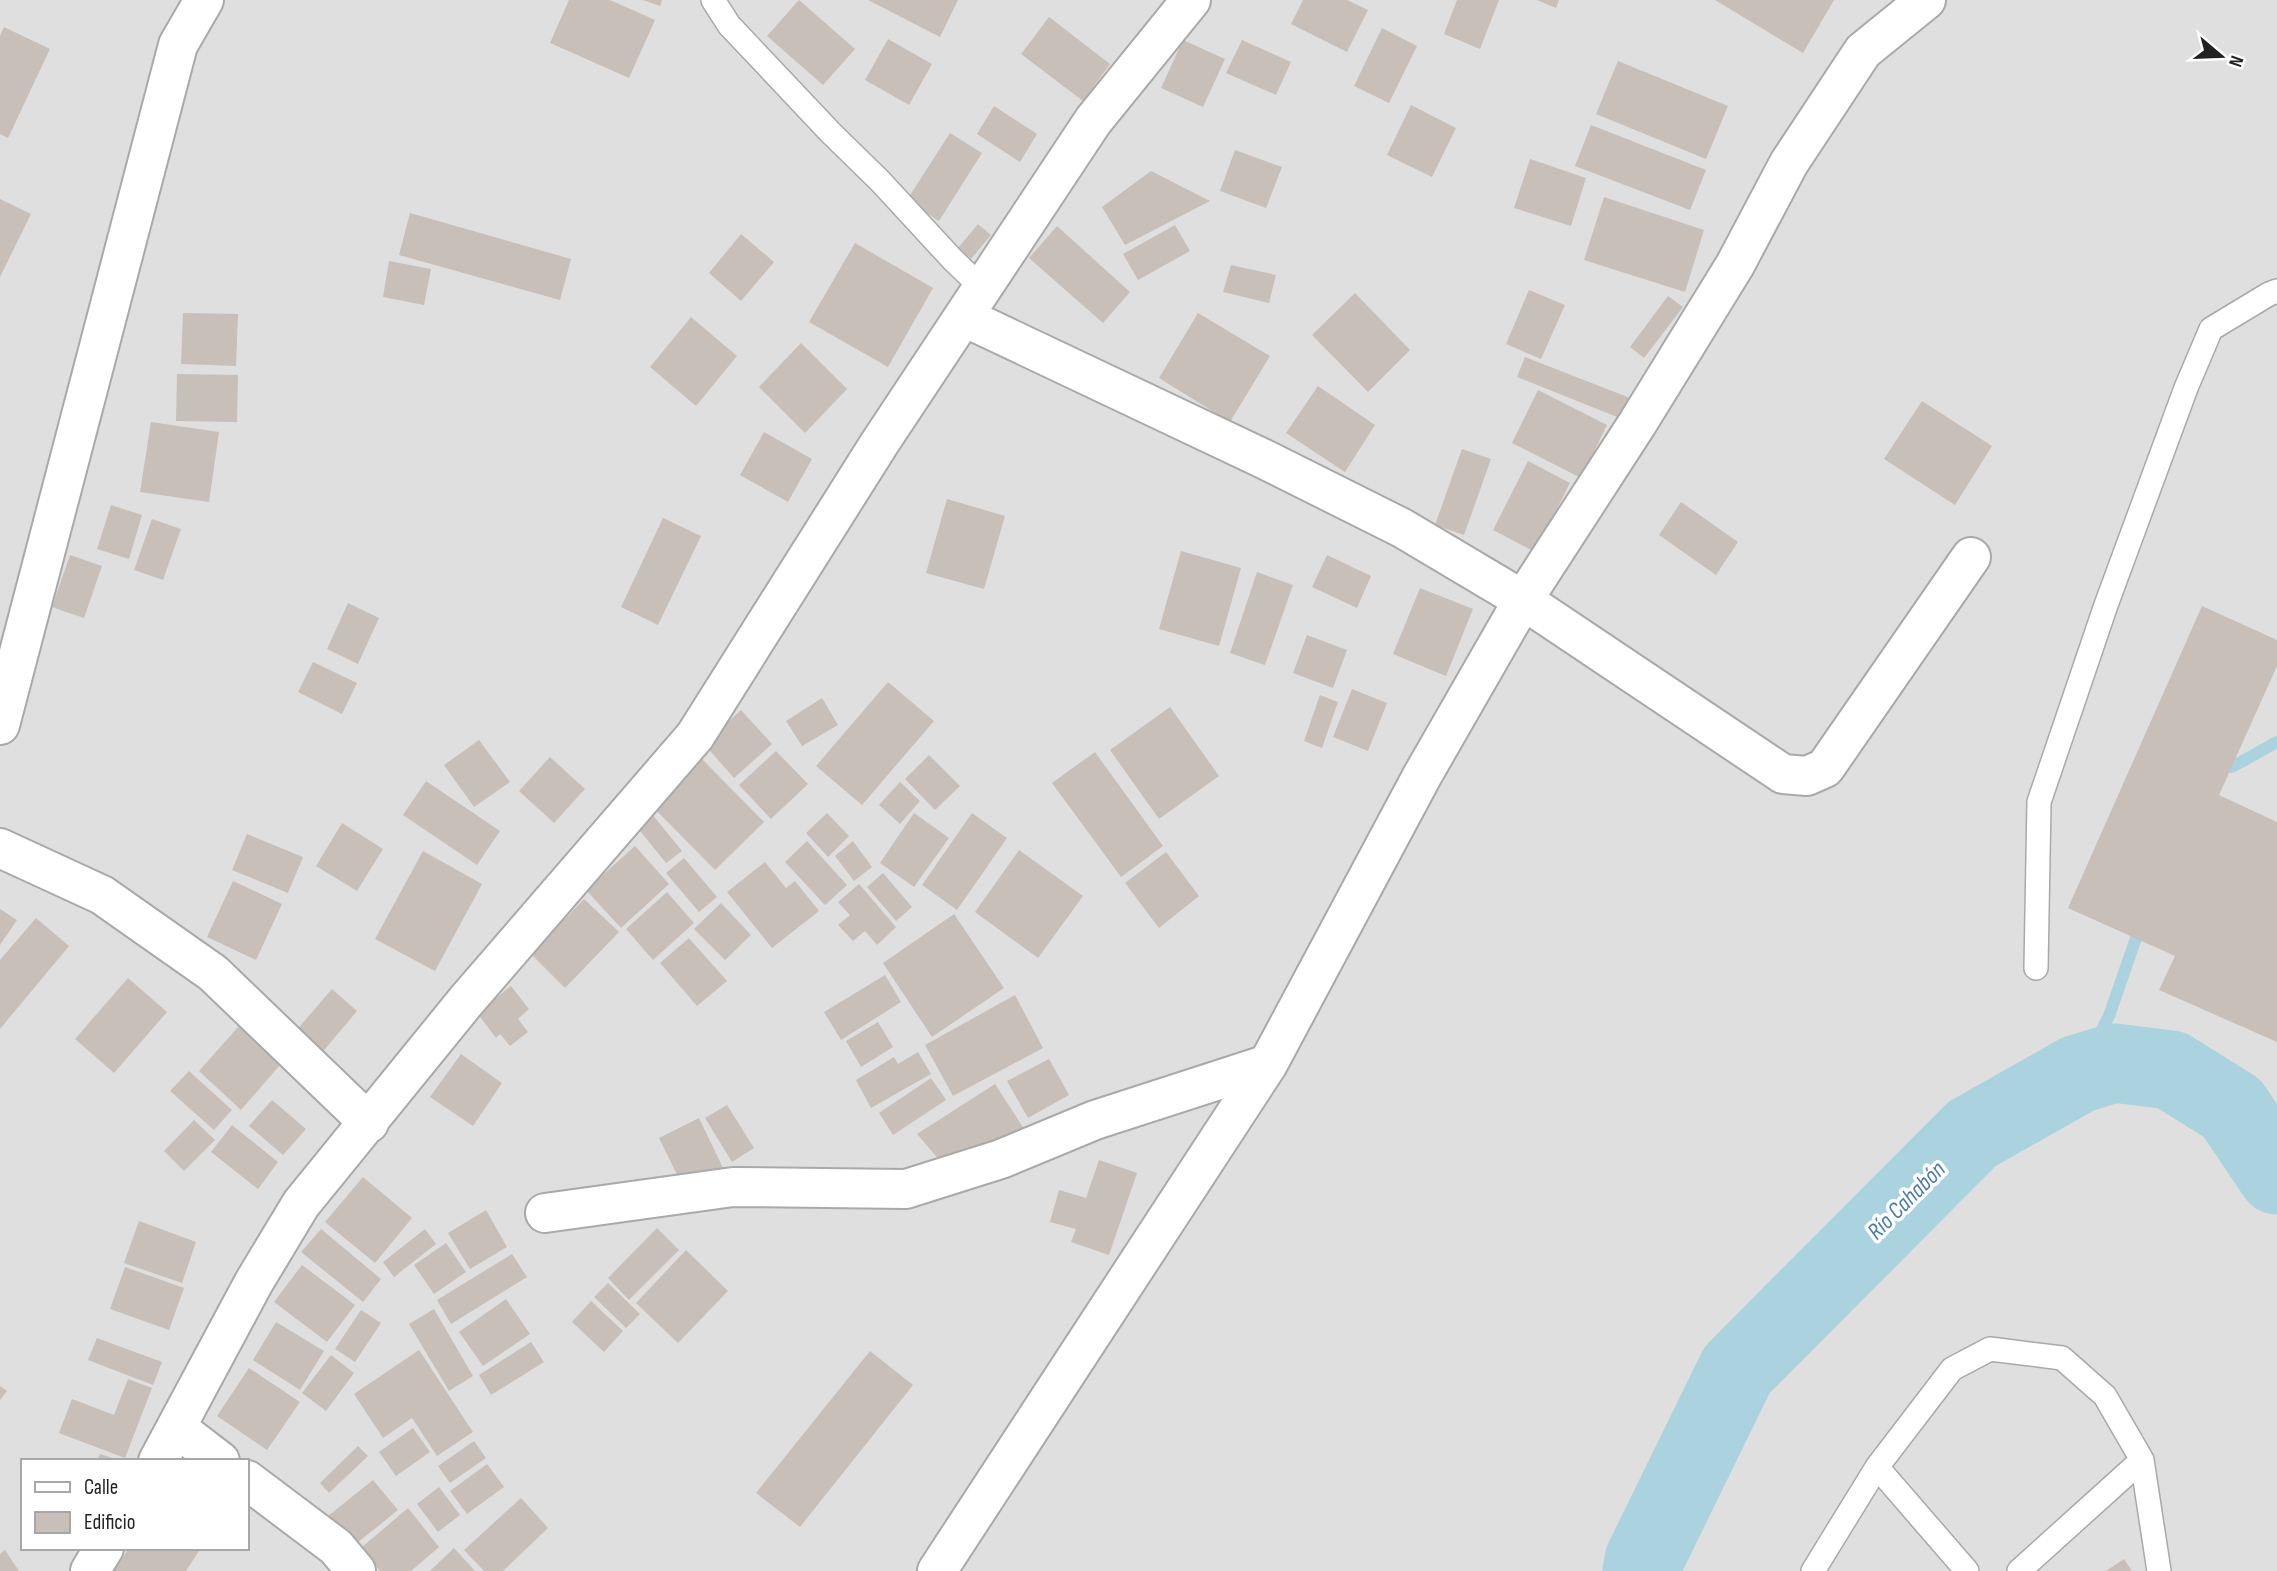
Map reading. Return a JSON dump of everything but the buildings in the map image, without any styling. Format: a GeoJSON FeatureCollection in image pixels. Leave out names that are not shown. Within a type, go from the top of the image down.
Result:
{"type":"FeatureCollection","features":[{"type":"Feature","properties":{"kind":"street"},"geometry":{"type":"LineString","coordinates":[[0,724],[178,45],[204,0]]}},
{"type":"Feature","properties":{"kind":"street"},"geometry":{"type":"LineString","coordinates":[[159,1459],[254,1282],[301,1205],[467,1001],[695,736],[879,444],[1093,121],[1191,0]]}},
{"type":"Feature","properties":{"kind":"street"},"geometry":{"type":"LineString","coordinates":[[936,1571],[1268,1065],[1422,776],[1523,600],[1637,424],[1735,265],[1789,163],[1863,51],[1926,0]]}},
{"type":"Feature","properties":{"kind":"street"},"geometry":{"type":"LineString","coordinates":[[973,303],[1264,459],[1402,528],[1523,600],[1783,774],[1807,776],[1825,768],[1971,557]]}},
{"type":"Feature","properties":{"kind":"street"},"geometry":{"type":"LineString","coordinates":[[0,848],[102,895],[213,973],[369,1123]]}},
{"type":"Feature","properties":{"kind":"street"},"geometry":{"type":"LineString","coordinates":[[545,1213],[733,1187],[906,1189],[1001,1159],[1095,1120],[1268,1065]]}},
{"type":"Feature","properties":{"kind":"street"},"geometry":{"type":"LineString","coordinates":[[177,1428],[217,1459]]}},
{"type":"Feature","properties":{"kind":"street"},"geometry":{"type":"LineString","coordinates":[[248,1481],[336,1547],[356,1571]]}},
{"type":"Feature","properties":{"kind":"street"},"geometry":{"type":"LineString","coordinates":[[90,1571],[103,1550]]}},
{"type":"Feature","properties":{"kind":"lane"},"geometry":{"type":"LineString","coordinates":[[713,0],[729,24],[953,260],[973,303]]}},
{"type":"Feature","properties":{"kind":"lane"},"geometry":{"type":"LineString","coordinates":[[2036,968],[2039,802],[2106,605],[2186,388],[2211,329],[2269,293],[2277,291]]}},
{"type":"Feature","properties":{"kind":"lane"},"geometry":{"type":"LineString","coordinates":[[1813,1571],[1877,1467],[1952,1369],[1990,1349],[2062,1358],[2105,1396],[2142,1460],[2159,1571]]}},
{"type":"Feature","properties":{"kind":"lane"},"geometry":{"type":"LineString","coordinates":[[2019,1571],[2142,1460]]}},
{"type":"Feature","properties":{"kind":"lane"},"geometry":{"type":"LineString","coordinates":[[1877,1467],[1967,1571]]}},
{"type":"Feature","properties":{"kind":"shaded area"},"geometry":{"type":"Polygon","coordinates":[[[0,0],[2277,0],[2277,1571],[0,1571],[0,0]]]}},
{"type":"Feature","properties":{"kind":"waterway"},"geometry":{"type":"LineString","coordinates":[[2232,767],[2277,742]]}},
{"type":"Feature","properties":{"kind":"waterway"},"geometry":{"type":"LineString","coordinates":[[2078,1074],[2109,1016],[2136,938]]}},
{"type":"Feature","properties":{"kind":"waterway","name":"Río Cahabón"},"geometry":{"type":"LineString","coordinates":[[1642,1571],[1644,1560],[1737,1370],[1972,1134],[2078,1074],[2114,1063],[2171,1070],[2232,1108],[2277,1175]]}}]}
